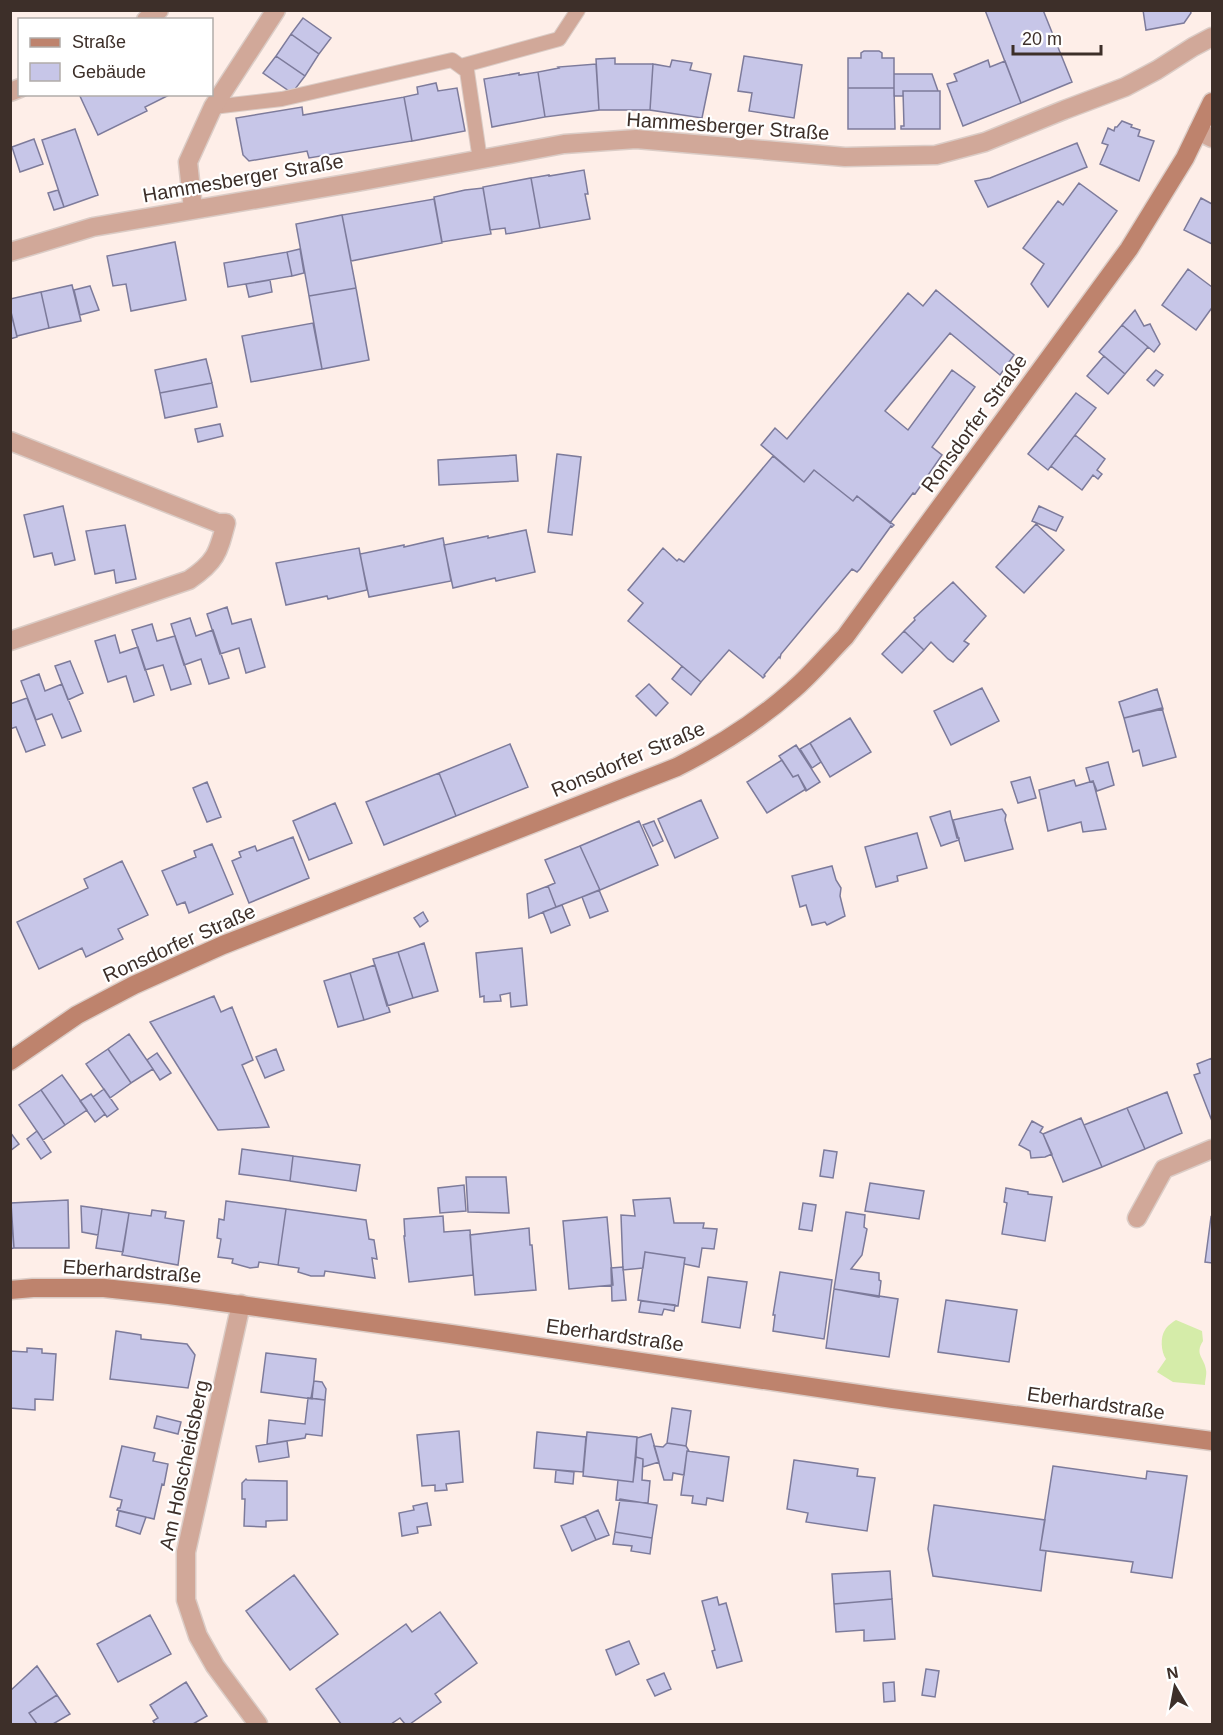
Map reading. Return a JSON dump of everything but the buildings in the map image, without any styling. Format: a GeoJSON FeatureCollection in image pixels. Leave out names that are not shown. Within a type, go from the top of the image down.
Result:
{"type":"FeatureCollection","features":[{"type":"Feature","properties":{"kind":"main road","name":"Ronsdorfer Straße"},"geometry":{"type":"LineString","coordinates":[[10,1061],[77,1015],[134,985],[223,945],[677,767],[718,746],[793,690],[845,637],[1109,278],[1185,158],[1205,134],[1212,102]]}},
{"type":"Feature","properties":{"kind":"main road","name":"Eberhardstraße"},"geometry":{"type":"LineString","coordinates":[[10,1290],[104,1288],[242,1304],[893,1399],[1212,1441]]}},
{"type":"Feature","properties":{"kind":"street"},"geometry":{"type":"LineString","coordinates":[[193,209],[188,162],[213,107],[276,10]]}},
{"type":"Feature","properties":{"kind":"street","name":"Hammesberger Straße"},"geometry":{"type":"LineString","coordinates":[[10,252],[93,227],[564,144],[636,139],[845,157],[936,155],[985,142],[1125,87],[1212,38]]}},
{"type":"Feature","properties":{"kind":"street"},"geometry":{"type":"LineString","coordinates":[[10,441],[218,523],[226,523],[217,554],[204,570],[189,580],[10,641]]}},
{"type":"Feature","properties":{"kind":"street"},"geometry":{"type":"LineString","coordinates":[[1137,1218],[1164,1169],[1212,1149]]}},
{"type":"Feature","properties":{"kind":"street","name":"Am Holscheidsberg"},"geometry":{"type":"LineString","coordinates":[[242,1304],[186,1552],[186,1600],[198,1636],[215,1666],[258,1725]]}},
{"type":"Feature","properties":{"kind":"lane"},"geometry":{"type":"LineString","coordinates":[[461,66],[559,39],[579,10]]}},
{"type":"Feature","properties":{"kind":"lane"},"geometry":{"type":"LineString","coordinates":[[213,107],[282,99],[452,60],[467,71],[480,160]]}},
{"type":"Feature","properties":{"kind":"green space"},"geometry":{"type":"Polygon","coordinates":[[[1176,1320],[1202,1331],[1203,1341],[1200,1353],[1206,1370],[1205,1385],[1173,1382],[1157,1372],[1166,1359],[1162,1344],[1163,1333],[1176,1320]]]}}]}
